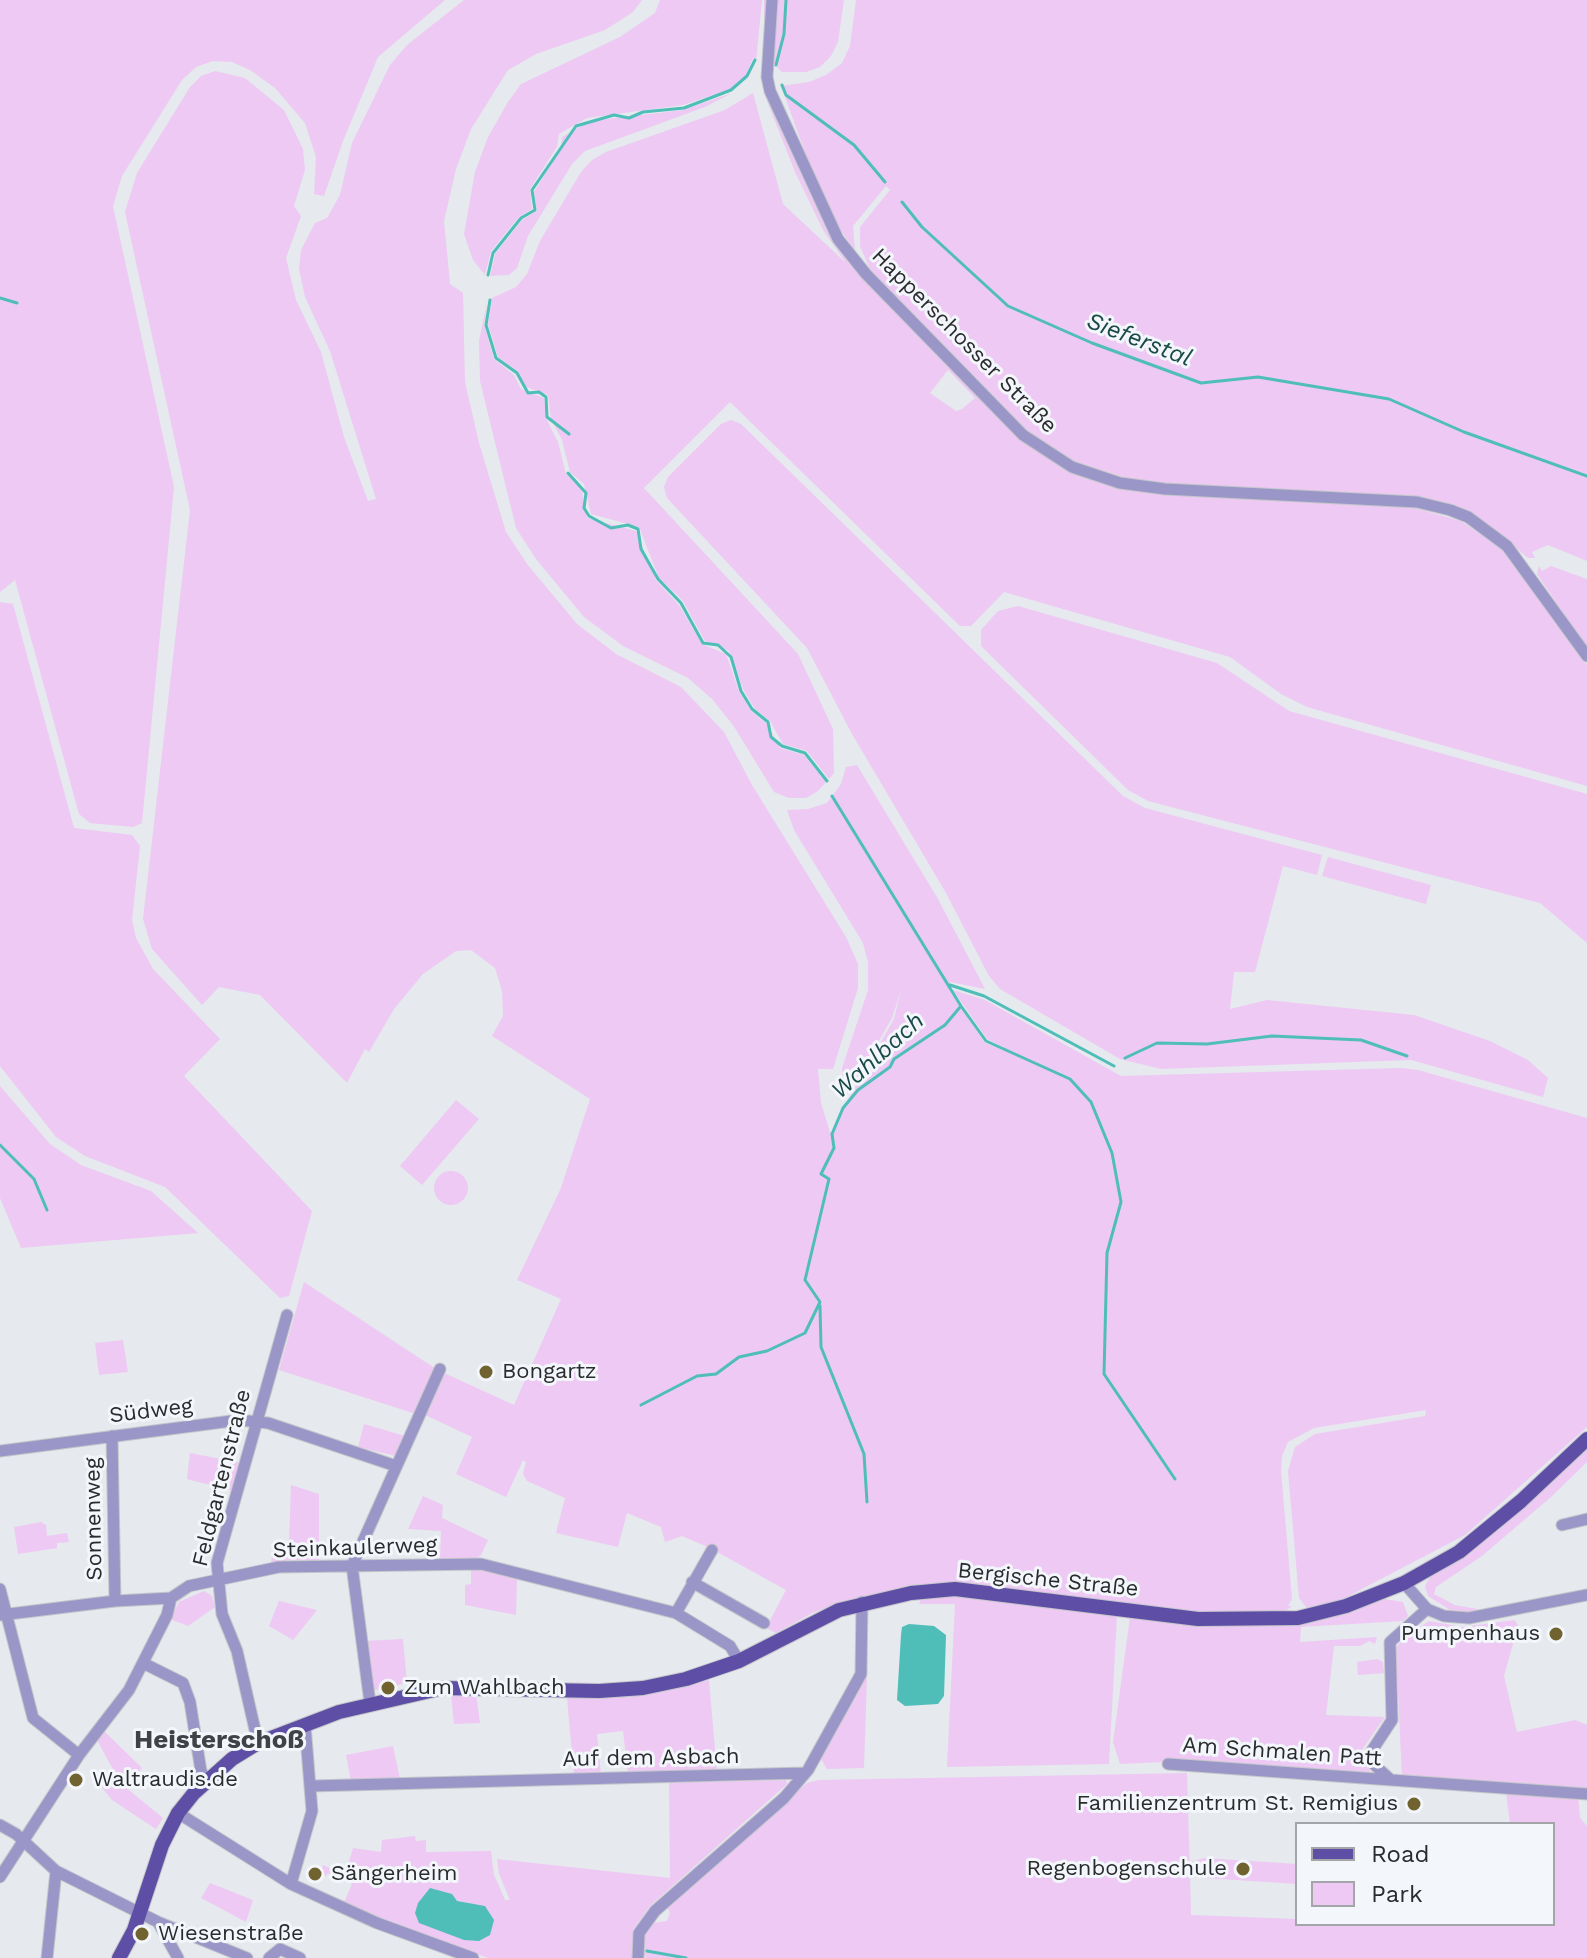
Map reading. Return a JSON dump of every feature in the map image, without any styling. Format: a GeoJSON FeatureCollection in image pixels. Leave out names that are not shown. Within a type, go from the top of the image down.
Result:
{"type":"FeatureCollection","features":[{"type":"Feature","properties":{"kind":"main road","name":"Bergische Straße"},"geometry":{"type":"LineString","coordinates":[[119,1958],[141,1911],[162,1845],[178,1813],[206,1780],[258,1743],[305,1725],[370,1703],[443,1688],[599,1691],[643,1688],[686,1679],[739,1661],[811,1623],[862,1602],[955,1589],[1198,1619],[1260,1621],[1310,1615],[1404,1583],[1459,1552],[1521,1501],[1587,1439]]}},
{"type":"Feature","properties":{"kind":"street","name":"Happerschosser Straße"},"geometry":{"type":"LineString","coordinates":[[772,0],[767,77],[770,91],[838,239],[866,274],[1023,435],[1072,467],[1120,483],[1165,489],[1417,502],[1468,517],[1488,530],[1517,557],[1587,656]]}},
{"type":"Feature","properties":{"kind":"street","name":"Feldgartenstraße"},"geometry":{"type":"LineString","coordinates":[[258,1743],[216,1580],[217,1563],[287,1315]]}},
{"type":"Feature","properties":{"kind":"street"},"geometry":{"type":"LineString","coordinates":[[370,1703],[352,1566],[440,1369]]}},
{"type":"Feature","properties":{"kind":"street","name":"Südweg"},"geometry":{"type":"LineString","coordinates":[[0,1451],[239,1420],[257,1422],[396,1466]]}},
{"type":"Feature","properties":{"kind":"street","name":"Sonnenweg"},"geometry":{"type":"LineString","coordinates":[[112,1436],[115,1601]]}},
{"type":"Feature","properties":{"kind":"street"},"geometry":{"type":"LineString","coordinates":[[1562,1525],[1587,1519]]}},
{"type":"Feature","properties":{"kind":"street"},"geometry":{"type":"LineString","coordinates":[[676,1613],[712,1550]]}},
{"type":"Feature","properties":{"kind":"street","name":"Steinkaulerweg"},"geometry":{"type":"LineString","coordinates":[[171,1598],[189,1586],[279,1567],[481,1564],[676,1613],[730,1646],[739,1661]]}},
{"type":"Feature","properties":{"kind":"street"},"geometry":{"type":"LineString","coordinates":[[692,1582],[764,1623]]}},
{"type":"Feature","properties":{"kind":"street"},"geometry":{"type":"LineString","coordinates":[[1404,1583],[1427,1609],[1444,1616],[1469,1618],[1587,1595]]}},
{"type":"Feature","properties":{"kind":"street"},"geometry":{"type":"LineString","coordinates":[[0,1589],[4,1615],[33,1718],[79,1755]]}},
{"type":"Feature","properties":{"kind":"street"},"geometry":{"type":"LineString","coordinates":[[0,1877],[79,1755],[129,1690],[167,1615],[171,1598],[115,1601],[4,1615]]}},
{"type":"Feature","properties":{"kind":"street"},"geometry":{"type":"LineString","coordinates":[[638,1958],[639,1933],[655,1911],[784,1798],[804,1773],[861,1674],[862,1602]]}},
{"type":"Feature","properties":{"kind":"street","name":"Am Schmalen Patt"},"geometry":{"type":"LineString","coordinates":[[1393,1781],[1370,1761],[1371,1752],[1392,1720],[1390,1642],[1427,1609]]}},
{"type":"Feature","properties":{"kind":"street"},"geometry":{"type":"LineString","coordinates":[[143,1663],[183,1683],[190,1702],[201,1771],[206,1780]]}},
{"type":"Feature","properties":{"kind":"street"},"geometry":{"type":"LineString","coordinates":[[291,1884],[311,1817],[305,1725]]}},
{"type":"Feature","properties":{"kind":"street","name":"Am Schmalen Patt"},"geometry":{"type":"LineString","coordinates":[[1168,1764],[1582,1794]]}},
{"type":"Feature","properties":{"kind":"street","name":"Auf dem Asbach"},"geometry":{"type":"LineString","coordinates":[[311,1786],[804,1773]]}},
{"type":"Feature","properties":{"kind":"street"},"geometry":{"type":"LineString","coordinates":[[178,1813],[291,1884],[377,1923],[473,1958]]}},
{"type":"Feature","properties":{"kind":"street"},"geometry":{"type":"LineString","coordinates":[[0,1825],[24,1841],[56,1871],[158,1922],[247,1958]]}},
{"type":"Feature","properties":{"kind":"street"},"geometry":{"type":"LineString","coordinates":[[47,1958],[56,1871]]}},
{"type":"Feature","properties":{"kind":"street"},"geometry":{"type":"LineString","coordinates":[[158,1922],[178,1958]]}},
{"type":"Feature","properties":{"kind":"street"},"geometry":{"type":"LineString","coordinates":[[269,1958],[280,1949],[300,1958]]}},
{"type":"Feature","properties":{"kind":"green space"},"geometry":{"type":"Polygon","coordinates":[[[0,0],[445,0],[378,57],[324,196],[314,194],[316,157],[305,123],[275,88],[250,70],[232,62],[213,61],[196,67],[182,80],[122,176],[113,206],[174,487],[142,823],[133,827],[90,823],[79,814],[15,580],[0,592],[0,0]]]}},
{"type":"Feature","properties":{"kind":"green space"},"geometry":{"type":"Polygon","coordinates":[[[464,0],[642,0],[633,12],[605,30],[536,54],[508,70],[471,129],[456,169],[444,221],[450,284],[463,293],[465,382],[479,443],[506,532],[527,564],[577,624],[616,654],[681,687],[724,732],[752,785],[846,937],[858,964],[858,988],[833,1069],[818,1069],[821,1103],[830,1132],[833,1133],[846,1103],[894,1019],[901,990],[892,1018],[844,1101],[842,1068],[868,990],[868,962],[863,943],[794,830],[787,810],[808,809],[827,803],[841,784],[846,767],[857,765],[938,899],[985,989],[950,982],[949,990],[985,1043],[1003,1050],[1003,1047],[987,1039],[953,990],[985,1000],[1121,1076],[1400,1068],[1418,1070],[1587,1118],[1587,1427],[1465,1535],[1339,1601],[1307,1608],[1299,1598],[1288,1471],[1295,1447],[1315,1434],[1425,1416],[1426,1410],[1314,1428],[1288,1442],[1282,1456],[1281,1471],[1292,1599],[1288,1606],[1292,1606],[1283,1613],[1222,1615],[925,1585],[849,1600],[812,1613],[776,1633],[766,1628],[786,1590],[710,1548],[682,1536],[665,1542],[661,1527],[627,1513],[618,1547],[556,1533],[565,1498],[527,1481],[523,1474],[526,1462],[523,1460],[506,1497],[456,1474],[472,1437],[423,1414],[442,1372],[514,1405],[561,1299],[517,1280],[561,1188],[590,1099],[492,1036],[503,1016],[502,991],[495,968],[471,950],[456,951],[423,974],[394,1009],[369,1052],[365,1049],[347,1083],[260,995],[219,987],[202,1005],[152,949],[143,919],[190,510],[125,212],[137,173],[190,87],[201,76],[215,71],[245,78],[284,110],[303,149],[305,170],[294,206],[301,216],[286,258],[296,300],[321,352],[344,437],[368,501],[376,499],[330,351],[305,297],[299,269],[301,250],[315,223],[327,218],[340,195],[352,143],[390,65],[407,45],[464,0]]]}},
{"type":"Feature","properties":{"kind":"green space"},"geometry":{"type":"Polygon","coordinates":[[[660,0],[762,0],[756,61],[753,58],[746,75],[730,89],[683,105],[587,118],[559,134],[557,147],[530,189],[532,209],[519,217],[491,251],[485,275],[473,260],[464,234],[475,172],[488,137],[508,102],[521,84],[620,37],[655,13],[660,0]]]}},
{"type":"Feature","properties":{"kind":"green space"},"geometry":{"type":"Polygon","coordinates":[[[764,0],[844,0],[838,42],[831,56],[820,67],[806,72],[782,72],[773,63],[774,54],[764,41],[764,0]]]}},
{"type":"Feature","properties":{"kind":"green space"},"geometry":{"type":"Polygon","coordinates":[[[856,0],[1587,0],[1587,561],[1548,545],[1532,552],[1535,558],[1528,558],[1486,523],[1466,512],[1133,480],[1070,460],[1027,430],[870,269],[860,246],[860,227],[890,190],[886,186],[853,226],[855,251],[836,223],[810,166],[781,86],[809,82],[826,75],[842,63],[850,46],[856,0]]]}},
{"type":"Feature","properties":{"kind":"green space"},"geometry":{"type":"Polygon","coordinates":[[[763,91],[827,231],[848,260],[988,407],[1025,442],[1057,464],[1110,485],[1156,494],[1411,507],[1461,521],[1505,551],[1587,665],[1587,786],[1307,707],[1281,694],[1230,657],[1004,592],[971,626],[960,626],[730,402],[644,488],[798,654],[833,729],[834,773],[829,779],[807,751],[783,744],[770,721],[755,709],[743,689],[729,651],[705,641],[683,601],[659,578],[639,527],[591,514],[584,484],[570,472],[562,440],[551,419],[548,395],[524,386],[518,372],[498,357],[488,324],[492,298],[516,287],[527,274],[540,241],[581,172],[592,160],[606,152],[725,110],[753,93],[783,204],[846,263],[823,230],[795,172],[763,91]],[[948,370],[930,393],[956,411],[975,398],[948,370]]]}},
{"type":"Feature","properties":{"kind":"green space"},"geometry":{"type":"Polygon","coordinates":[[[732,93],[705,107],[585,151],[572,164],[528,236],[517,268],[509,275],[490,276],[495,254],[522,220],[537,211],[534,192],[561,148],[562,137],[590,121],[683,110],[732,93]]]}},
{"type":"Feature","properties":{"kind":"green space"},"geometry":{"type":"Polygon","coordinates":[[[487,302],[484,325],[494,359],[514,375],[521,389],[544,398],[547,420],[558,442],[566,474],[581,486],[587,518],[636,531],[656,580],[679,605],[702,644],[726,654],[739,691],[751,711],[767,724],[780,748],[804,755],[826,782],[818,791],[806,798],[789,798],[774,792],[733,725],[712,699],[688,678],[623,646],[584,617],[536,559],[516,528],[480,381],[479,341],[487,302]]]}},
{"type":"Feature","properties":{"kind":"green space"},"geometry":{"type":"Polygon","coordinates":[[[731,420],[741,424],[1123,796],[1145,808],[1322,855],[1317,875],[1283,866],[1255,972],[1234,972],[1230,1009],[1267,1000],[1414,1015],[1490,1041],[1528,1060],[1548,1078],[1543,1097],[1411,1060],[1161,1069],[1120,1059],[1000,989],[989,976],[946,893],[852,734],[807,648],[667,498],[664,487],[668,477],[721,424],[731,420]]]}},
{"type":"Feature","properties":{"kind":"green space"},"geometry":{"type":"Polygon","coordinates":[[[1539,566],[1542,571],[1551,566],[1587,579],[1587,648],[1537,574],[1539,566]]]}},
{"type":"Feature","properties":{"kind":"green space"},"geometry":{"type":"Polygon","coordinates":[[[0,602],[13,604],[74,828],[132,835],[140,846],[132,920],[136,938],[153,969],[220,1039],[184,1076],[312,1211],[289,1296],[280,1298],[165,1187],[85,1156],[56,1137],[0,1066],[0,602]]]}},
{"type":"Feature","properties":{"kind":"green space"},"geometry":{"type":"Polygon","coordinates":[[[1018,606],[1217,663],[1289,711],[1587,794],[1587,943],[1540,903],[1148,801],[1128,790],[981,646],[981,630],[998,611],[1018,606]]]}},
{"type":"Feature","properties":{"kind":"green space"},"geometry":{"type":"Polygon","coordinates":[[[1328,857],[1431,885],[1426,904],[1322,876],[1328,857]]]}},
{"type":"Feature","properties":{"kind":"green space"},"geometry":{"type":"Polygon","coordinates":[[[0,1086],[50,1144],[81,1165],[151,1191],[198,1233],[21,1248],[0,1198],[0,1086]]]}},
{"type":"Feature","properties":{"kind":"green space"},"geometry":{"type":"Polygon","coordinates":[[[456,1100],[479,1119],[422,1185],[400,1166],[456,1100]]]}},
{"type":"Feature","properties":{"kind":"green space"},"geometry":{"type":"Polygon","coordinates":[[[451,1171],[463,1176],[468,1188],[463,1200],[451,1205],[439,1200],[434,1188],[439,1176],[451,1171]]]}},
{"type":"Feature","properties":{"kind":"green space"},"geometry":{"type":"Polygon","coordinates":[[[304,1282],[436,1369],[416,1414],[279,1370],[304,1282]]]}},
{"type":"Feature","properties":{"kind":"green space"},"geometry":{"type":"Polygon","coordinates":[[[123,1340],[128,1372],[99,1375],[95,1343],[123,1340]]]}},
{"type":"Feature","properties":{"kind":"green space"},"geometry":{"type":"Polygon","coordinates":[[[364,1424],[405,1436],[396,1456],[358,1447],[364,1424]]]}},
{"type":"Feature","properties":{"kind":"green space"},"geometry":{"type":"Polygon","coordinates":[[[1587,1447],[1587,1462],[1551,1497],[1482,1556],[1436,1587],[1434,1594],[1455,1605],[1477,1609],[1477,1613],[1450,1610],[1428,1596],[1425,1586],[1430,1577],[1587,1447]]]}},
{"type":"Feature","properties":{"kind":"green space"},"geometry":{"type":"Polygon","coordinates":[[[190,1453],[241,1463],[233,1491],[187,1479],[190,1453]]]}},
{"type":"Feature","properties":{"kind":"green space"},"geometry":{"type":"Polygon","coordinates":[[[291,1485],[319,1494],[319,1560],[288,1560],[271,1564],[273,1544],[289,1544],[291,1485]]]}},
{"type":"Feature","properties":{"kind":"green space"},"geometry":{"type":"Polygon","coordinates":[[[423,1496],[443,1505],[442,1518],[488,1540],[481,1555],[473,1560],[440,1561],[441,1531],[408,1529],[423,1496]]]}},
{"type":"Feature","properties":{"kind":"green space"},"geometry":{"type":"Polygon","coordinates":[[[41,1522],[46,1525],[47,1536],[67,1533],[69,1542],[57,1543],[57,1548],[18,1554],[14,1527],[41,1522]]]}},
{"type":"Feature","properties":{"kind":"green space"},"geometry":{"type":"Polygon","coordinates":[[[481,1568],[517,1578],[516,1615],[465,1605],[465,1585],[471,1584],[471,1569],[481,1568]]]}},
{"type":"Feature","properties":{"kind":"green space"},"geometry":{"type":"Polygon","coordinates":[[[204,1591],[212,1596],[215,1607],[188,1626],[170,1619],[179,1602],[204,1591]]]}},
{"type":"Feature","properties":{"kind":"green space"},"geometry":{"type":"Polygon","coordinates":[[[960,1595],[1117,1616],[1109,1764],[947,1767],[955,1604],[919,1604],[921,1598],[960,1595]]]}},
{"type":"Feature","properties":{"kind":"green space"},"geometry":{"type":"Polygon","coordinates":[[[1385,1599],[1403,1602],[1408,1616],[1403,1621],[1301,1627],[1300,1642],[1377,1637],[1375,1644],[1369,1641],[1360,1646],[1334,1646],[1326,1715],[1385,1717],[1361,1751],[1361,1759],[1372,1774],[1187,1761],[1120,1764],[1113,1742],[1130,1617],[1215,1625],[1274,1625],[1353,1610],[1385,1599]]]}},
{"type":"Feature","properties":{"kind":"green space"},"geometry":{"type":"Polygon","coordinates":[[[279,1601],[317,1610],[293,1640],[269,1626],[279,1601]]]}},
{"type":"Feature","properties":{"kind":"green space"},"geometry":{"type":"Polygon","coordinates":[[[1515,1620],[1518,1626],[1504,1676],[1517,1732],[1575,1720],[1587,1725],[1587,1793],[1578,1795],[1580,1818],[1587,1826],[1587,1958],[646,1958],[643,1952],[645,1933],[654,1923],[667,1921],[670,1913],[667,1906],[807,1783],[819,1780],[1187,1773],[1190,1875],[1191,1862],[1204,1858],[1295,1864],[1295,1884],[1190,1877],[1191,1915],[1295,1919],[1295,1926],[1555,1926],[1555,1822],[1510,1822],[1505,1784],[1402,1777],[1396,1648],[1404,1638],[1429,1621],[1462,1627],[1515,1620]]]}},
{"type":"Feature","properties":{"kind":"green space"},"geometry":{"type":"Polygon","coordinates":[[[403,1639],[407,1683],[372,1691],[365,1641],[403,1639]]]}},
{"type":"Feature","properties":{"kind":"green space"},"geometry":{"type":"Polygon","coordinates":[[[1377,1659],[1383,1662],[1384,1673],[1358,1675],[1357,1662],[1377,1659]]]}},
{"type":"Feature","properties":{"kind":"green space"},"geometry":{"type":"Polygon","coordinates":[[[867,1676],[864,1768],[827,1769],[821,1759],[867,1676]]]}},
{"type":"Feature","properties":{"kind":"green space"},"geometry":{"type":"Polygon","coordinates":[[[709,1680],[717,1772],[628,1774],[623,1731],[597,1734],[601,1775],[574,1775],[567,1698],[648,1694],[709,1680]]]}},
{"type":"Feature","properties":{"kind":"green space"},"geometry":{"type":"Polygon","coordinates":[[[476,1694],[480,1723],[454,1724],[451,1695],[476,1694]]]}},
{"type":"Feature","properties":{"kind":"green space"},"geometry":{"type":"Polygon","coordinates":[[[104,1731],[142,1768],[124,1786],[163,1818],[156,1829],[112,1800],[99,1784],[116,1775],[97,1740],[104,1731]]]}},
{"type":"Feature","properties":{"kind":"green space"},"geometry":{"type":"Polygon","coordinates":[[[393,1746],[400,1779],[351,1781],[346,1755],[393,1746]]]}},
{"type":"Feature","properties":{"kind":"green space"},"geometry":{"type":"Polygon","coordinates":[[[786,1780],[787,1784],[650,1906],[633,1930],[633,1958],[488,1958],[343,1905],[352,1884],[328,1873],[326,1876],[320,1873],[323,1865],[345,1875],[353,1848],[381,1852],[382,1840],[415,1836],[416,1841],[426,1840],[426,1852],[491,1851],[494,1875],[505,1900],[510,1900],[499,1874],[497,1859],[670,1878],[669,1783],[786,1780]]]}},
{"type":"Feature","properties":{"kind":"green space"},"geometry":{"type":"Polygon","coordinates":[[[210,1883],[253,1900],[246,1922],[201,1898],[210,1883]]]}},
{"type":"Feature","properties":{"kind":"water"},"geometry":{"type":"Polygon","coordinates":[[[909,1624],[934,1626],[946,1635],[944,1696],[938,1704],[905,1706],[897,1700],[902,1627],[909,1624]]]}},
{"type":"Feature","properties":{"kind":"water"},"geometry":{"type":"Polygon","coordinates":[[[430,1888],[452,1894],[457,1901],[485,1906],[494,1920],[490,1935],[479,1941],[464,1940],[419,1923],[415,1913],[418,1903],[430,1888]]]}},
{"type":"Feature","properties":{"kind":"waterway","name":"Wahlbach"},"geometry":{"type":"LineString","coordinates":[[776,65],[784,34],[786,0]]}},
{"type":"Feature","properties":{"kind":"waterway","name":"Wahlbach"},"geometry":{"type":"LineString","coordinates":[[488,275],[493,253],[521,218],[535,210],[532,190],[576,126],[614,115],[629,118],[643,112],[684,108],[731,90],[747,76],[755,60]]}},
{"type":"Feature","properties":{"kind":"waterway","name":"Sieferstal"},"geometry":{"type":"LineString","coordinates":[[782,85],[786,95],[854,145],[885,182]]}},
{"type":"Feature","properties":{"kind":"waterway","name":"Sieferstal"},"geometry":{"type":"LineString","coordinates":[[902,202],[922,227],[1008,306],[1092,343],[1201,383],[1258,377],[1389,399],[1464,432],[1587,476]]}},
{"type":"Feature","properties":{"kind":"waterway"},"geometry":{"type":"LineString","coordinates":[[0,298],[17,303]]}},
{"type":"Feature","properties":{"kind":"waterway","name":"Wahlbach"},"geometry":{"type":"LineString","coordinates":[[490,300],[486,325],[496,358],[517,373],[528,393],[539,392],[546,397],[547,417],[569,434]]}},
{"type":"Feature","properties":{"kind":"waterway","name":"Wahlbach"},"geometry":{"type":"LineString","coordinates":[[568,473],[586,493],[584,508],[589,516],[611,528],[628,525],[638,529],[641,549],[658,579],[681,603],[703,643],[718,645],[731,657],[741,691],[752,709],[768,722],[771,737],[782,746],[805,753],[827,781]]}},
{"type":"Feature","properties":{"kind":"waterway","name":"Wahlbach"},"geometry":{"type":"LineString","coordinates":[[641,1405],[697,1376],[716,1374],[739,1357],[767,1351],[805,1333],[820,1302],[805,1280],[829,1179],[821,1174],[834,1148],[832,1134],[843,1108],[858,1090],[890,1067],[894,1059],[945,1025],[961,1006],[832,796]]}},
{"type":"Feature","properties":{"kind":"waterway"},"geometry":{"type":"LineString","coordinates":[[950,985],[984,996],[1114,1066]]}},
{"type":"Feature","properties":{"kind":"waterway"},"geometry":{"type":"LineString","coordinates":[[961,1006],[986,1041],[1070,1079],[1091,1102],[1112,1153],[1121,1202],[1107,1253],[1104,1374],[1175,1479]]}},
{"type":"Feature","properties":{"kind":"waterway"},"geometry":{"type":"LineString","coordinates":[[1125,1058],[1157,1043],[1207,1044],[1272,1036],[1361,1040],[1407,1056]]}},
{"type":"Feature","properties":{"kind":"waterway"},"geometry":{"type":"LineString","coordinates":[[0,1145],[34,1179],[47,1210]]}},
{"type":"Feature","properties":{"kind":"waterway"},"geometry":{"type":"LineString","coordinates":[[820,1306],[821,1347],[864,1454],[867,1502]]}},
{"type":"Feature","properties":{"kind":"waterway"},"geometry":{"type":"LineString","coordinates":[[647,1951],[686,1958]]}},
{"type":"Feature","properties":{"kind":"place","name":"Bongartz"},"geometry":{"type":"Point","coordinates":[486,1372]}},
{"type":"Feature","properties":{"kind":"place","name":"Pumpenhaus"},"geometry":{"type":"Point","coordinates":[1556,1634]}},
{"type":"Feature","properties":{"kind":"place","name":"Zum Wahlbach"},"geometry":{"type":"Point","coordinates":[388,1688]}},
{"type":"Feature","properties":{"kind":"place","name":"Waltraudis.de"},"geometry":{"type":"Point","coordinates":[76,1780]}},
{"type":"Feature","properties":{"kind":"place","name":"Familienzentrum St. Remigius"},"geometry":{"type":"Point","coordinates":[1414,1804]}},
{"type":"Feature","properties":{"kind":"place","name":"Regenbogenschule"},"geometry":{"type":"Point","coordinates":[1243,1869]}},
{"type":"Feature","properties":{"kind":"place","name":"Sängerheim"},"geometry":{"type":"Point","coordinates":[315,1874]}},
{"type":"Feature","properties":{"kind":"place","name":"Wiesenstraße"},"geometry":{"type":"Point","coordinates":[142,1934]}},
{"type":"Feature","properties":{"kind":"district","name":"Heisterschoß"},"geometry":{"type":"Point","coordinates":[219,1740]}}]}
